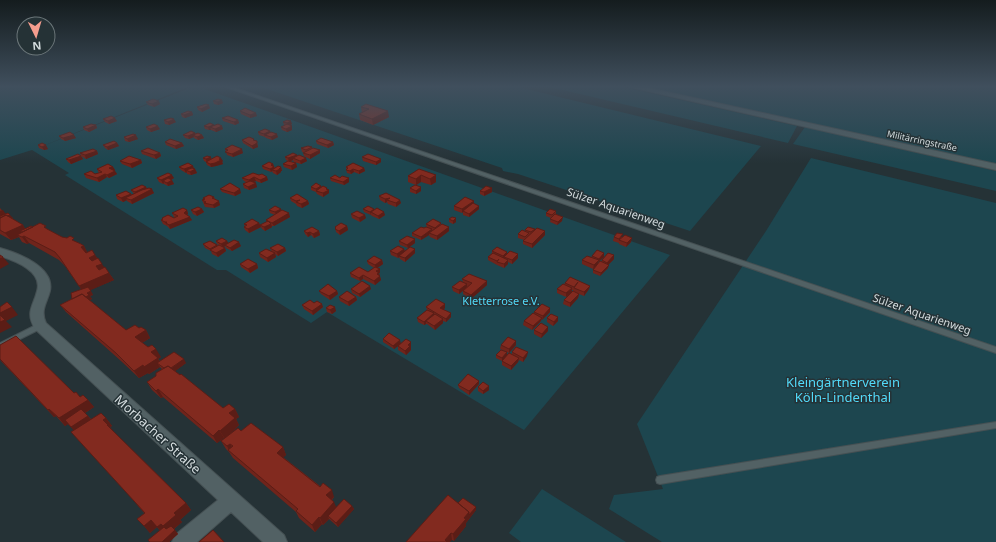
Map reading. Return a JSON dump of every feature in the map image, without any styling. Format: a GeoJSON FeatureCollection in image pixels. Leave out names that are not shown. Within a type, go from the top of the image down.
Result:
{"type":"FeatureCollection","features":[{"type":"Feature","properties":{"kind":"street","name":"Militärringstraße"},"geometry":{"type":"LineString","coordinates":[[748,112],[996,167]]}},
{"type":"Feature","properties":{"kind":"street"},"geometry":{"type":"LineString","coordinates":[[0,252],[15,257],[35,268],[43,280],[44,289],[35,316],[40,326]]}},
{"type":"Feature","properties":{"kind":"street","name":"Morbacher Straße"},"geometry":{"type":"LineString","coordinates":[[40,326],[277,542]]}},
{"type":"Feature","properties":{"kind":"street"},"geometry":{"type":"LineString","coordinates":[[182,542],[231,501]]}},
{"type":"Feature","properties":{"kind":"lane","name":"Sülzer Aquarienweg"},"geometry":{"type":"LineString","coordinates":[[302,112],[996,350]]}},
{"type":"Feature","properties":{"kind":"lane"},"geometry":{"type":"LineString","coordinates":[[0,346],[40,326]]}},
{"type":"Feature","properties":{"kind":"lane"},"geometry":{"type":"LineString","coordinates":[[660,480],[996,425]]}},
{"type":"Feature","properties":{"kind":"green space","name":"Kletterrose e.V."},"geometry":{"type":"Polygon","coordinates":[[[0,112],[126,112],[38,148],[128,112],[270,112],[670,255],[524,430],[327,312],[311,323],[226,270],[217,270],[65,175],[69,173],[32,150],[0,160],[0,112]]]}},
{"type":"Feature","properties":{"kind":"green space"},"geometry":{"type":"Polygon","coordinates":[[[336,112],[622,112],[761,146],[690,231],[518,174],[503,171],[502,168],[336,112]]]}},
{"type":"Feature","properties":{"kind":"green space"},"geometry":{"type":"Polygon","coordinates":[[[657,112],[736,112],[797,126],[788,143],[657,112]]]}},
{"type":"Feature","properties":{"kind":"green space"},"geometry":{"type":"Polygon","coordinates":[[[758,112],[996,112],[996,164],[758,112]]]}},
{"type":"Feature","properties":{"kind":"green space"},"geometry":{"type":"Polygon","coordinates":[[[805,127],[996,171],[996,191],[793,144],[805,127]]]}},
{"type":"Feature","properties":{"kind":"green space","name":"Kleingärtnerverein Köln-Lindenthal"},"geometry":{"type":"Polygon","coordinates":[[[811,158],[996,203],[996,542],[662,542],[609,509],[614,495],[663,489],[637,424],[766,231],[811,158]]]}},
{"type":"Feature","properties":{"kind":"green space"},"geometry":{"type":"Polygon","coordinates":[[[542,489],[626,542],[521,542],[509,533],[542,489]]]}},
{"type":"Feature","properties":{"kind":"building"},"geometry":{"type":"Polygon","coordinates":[[[185,112],[191,112],[184,115],[181,114],[185,112]]]}},
{"type":"Feature","properties":{"kind":"building"},"geometry":{"type":"Polygon","coordinates":[[[243,112],[256,113],[250,115],[243,112]]]}},
{"type":"Feature","properties":{"kind":"building"},"geometry":{"type":"Polygon","coordinates":[[[362,112],[385,112],[372,119],[359,114],[362,112]]]}},
{"type":"Feature","properties":{"kind":"building"},"geometry":{"type":"Polygon","coordinates":[[[111,116],[115,118],[108,121],[103,119],[111,116]]]}},
{"type":"Feature","properties":{"kind":"building"},"geometry":{"type":"Polygon","coordinates":[[[228,116],[238,120],[234,122],[222,118],[228,116]]]}},
{"type":"Feature","properties":{"kind":"building"},"geometry":{"type":"Polygon","coordinates":[[[171,118],[174,119],[168,122],[164,120],[171,118]]]}},
{"type":"Feature","properties":{"kind":"building"},"geometry":{"type":"Polygon","coordinates":[[[287,120],[291,121],[287,123],[283,122],[287,120]]]}},
{"type":"Feature","properties":{"kind":"building"},"geometry":{"type":"Polygon","coordinates":[[[210,123],[214,125],[208,127],[204,126],[210,123]]]}},
{"type":"Feature","properties":{"kind":"building"},"geometry":{"type":"Polygon","coordinates":[[[91,124],[96,125],[87,129],[83,127],[91,124]]]}},
{"type":"Feature","properties":{"kind":"building"},"geometry":{"type":"Polygon","coordinates":[[[154,124],[158,126],[150,129],[146,127],[154,124]]]}},
{"type":"Feature","properties":{"kind":"building"},"geometry":{"type":"Polygon","coordinates":[[[218,124],[222,126],[215,129],[210,127],[218,124]]]}},
{"type":"Feature","properties":{"kind":"building"},"geometry":{"type":"Polygon","coordinates":[[[287,124],[292,126],[286,129],[281,127],[287,124]]]}},
{"type":"Feature","properties":{"kind":"building"},"geometry":{"type":"Polygon","coordinates":[[[265,129],[270,131],[264,134],[258,132],[265,129]]]}},
{"type":"Feature","properties":{"kind":"building"},"geometry":{"type":"Polygon","coordinates":[[[191,131],[195,133],[188,136],[183,135],[191,131]]]}},
{"type":"Feature","properties":{"kind":"building"},"geometry":{"type":"Polygon","coordinates":[[[70,132],[74,135],[63,138],[59,136],[70,132]]]}},
{"type":"Feature","properties":{"kind":"building"},"geometry":{"type":"Polygon","coordinates":[[[271,132],[277,134],[271,137],[265,135],[271,132]]]}},
{"type":"Feature","properties":{"kind":"building"},"geometry":{"type":"Polygon","coordinates":[[[198,133],[202,135],[197,137],[193,135],[198,133]]]}},
{"type":"Feature","properties":{"kind":"building"},"geometry":{"type":"Polygon","coordinates":[[[133,134],[136,135],[127,139],[124,137],[133,134]]]}},
{"type":"Feature","properties":{"kind":"building"},"geometry":{"type":"Polygon","coordinates":[[[249,137],[257,141],[257,143],[252,146],[242,140],[249,137]]]}},
{"type":"Feature","properties":{"kind":"building"},"geometry":{"type":"Polygon","coordinates":[[[321,138],[333,142],[327,145],[316,141],[321,138]]]}},
{"type":"Feature","properties":{"kind":"building"},"geometry":{"type":"Polygon","coordinates":[[[170,139],[182,143],[175,146],[165,142],[170,139]]]}},
{"type":"Feature","properties":{"kind":"building"},"geometry":{"type":"Polygon","coordinates":[[[114,141],[117,143],[107,147],[103,145],[114,141]]]}},
{"type":"Feature","properties":{"kind":"building"},"geometry":{"type":"Polygon","coordinates":[[[42,143],[46,145],[42,147],[38,145],[42,143]]]}},
{"type":"Feature","properties":{"kind":"building"},"geometry":{"type":"Polygon","coordinates":[[[232,145],[242,149],[232,154],[225,152],[228,150],[225,149],[232,145]]]}},
{"type":"Feature","properties":{"kind":"building"},"geometry":{"type":"Polygon","coordinates":[[[308,146],[312,147],[306,150],[301,148],[308,146]]]}},
{"type":"Feature","properties":{"kind":"building"},"geometry":{"type":"Polygon","coordinates":[[[148,148],[160,153],[154,155],[141,151],[148,148]]]}},
{"type":"Feature","properties":{"kind":"building"},"geometry":{"type":"Polygon","coordinates":[[[313,148],[320,150],[310,155],[303,153],[313,148]]]}},
{"type":"Feature","properties":{"kind":"building"},"geometry":{"type":"Polygon","coordinates":[[[93,149],[97,151],[85,155],[80,153],[93,149]]]}},
{"type":"Feature","properties":{"kind":"building"},"geometry":{"type":"Polygon","coordinates":[[[293,153],[297,155],[288,158],[285,157],[293,153]]]}},
{"type":"Feature","properties":{"kind":"building"},"geometry":{"type":"Polygon","coordinates":[[[78,154],[81,156],[69,160],[66,159],[78,154]]]}},
{"type":"Feature","properties":{"kind":"building"},"geometry":{"type":"Polygon","coordinates":[[[368,154],[381,159],[376,162],[362,157],[368,154]]]}},
{"type":"Feature","properties":{"kind":"building"},"geometry":{"type":"Polygon","coordinates":[[[299,155],[306,158],[300,161],[293,158],[299,155]]]}},
{"type":"Feature","properties":{"kind":"building"},"geometry":{"type":"Polygon","coordinates":[[[129,156],[141,160],[130,164],[120,161],[129,156]]]}},
{"type":"Feature","properties":{"kind":"building"},"geometry":{"type":"Polygon","coordinates":[[[207,156],[211,157],[206,159],[203,158],[207,156]]]}},
{"type":"Feature","properties":{"kind":"building"},"geometry":{"type":"Polygon","coordinates":[[[217,156],[221,158],[219,159],[221,160],[210,164],[206,162],[217,156]]]}},
{"type":"Feature","properties":{"kind":"building"},"geometry":{"type":"Polygon","coordinates":[[[288,161],[296,163],[291,166],[283,164],[288,161]]]}},
{"type":"Feature","properties":{"kind":"building"},"geometry":{"type":"Polygon","coordinates":[[[269,162],[273,164],[271,165],[274,167],[270,169],[262,166],[269,162]]]}},
{"type":"Feature","properties":{"kind":"building"},"geometry":{"type":"Polygon","coordinates":[[[188,163],[193,166],[184,169],[179,167],[188,163]]]}},
{"type":"Feature","properties":{"kind":"building"},"geometry":{"type":"Polygon","coordinates":[[[353,163],[364,168],[359,171],[353,169],[350,171],[346,170],[348,168],[346,167],[353,163]]]}},
{"type":"Feature","properties":{"kind":"building"},"geometry":{"type":"Polygon","coordinates":[[[108,164],[113,167],[109,168],[115,171],[97,178],[84,174],[91,171],[95,174],[102,172],[97,169],[108,164]]]}},
{"type":"Feature","properties":{"kind":"building"},"geometry":{"type":"Polygon","coordinates":[[[278,166],[281,167],[280,169],[276,171],[272,170],[278,166]]]}},
{"type":"Feature","properties":{"kind":"building"},"geometry":{"type":"Polygon","coordinates":[[[192,168],[195,169],[190,172],[186,170],[192,168]]]}},
{"type":"Feature","properties":{"kind":"building"},"geometry":{"type":"Polygon","coordinates":[[[419,169],[436,175],[430,179],[421,175],[416,179],[408,176],[419,169]]]}},
{"type":"Feature","properties":{"kind":"building"},"geometry":{"type":"Polygon","coordinates":[[[168,173],[172,175],[161,180],[157,178],[168,173]]]}},
{"type":"Feature","properties":{"kind":"building"},"geometry":{"type":"Polygon","coordinates":[[[253,173],[259,175],[262,174],[267,177],[260,180],[254,177],[249,180],[242,178],[253,173]]]}},
{"type":"Feature","properties":{"kind":"building"},"geometry":{"type":"Polygon","coordinates":[[[335,175],[340,178],[342,176],[349,178],[343,182],[330,178],[335,175]]]}},
{"type":"Feature","properties":{"kind":"building"},"geometry":{"type":"Polygon","coordinates":[[[168,178],[172,180],[167,183],[163,181],[168,178]]]}},
{"type":"Feature","properties":{"kind":"building"},"geometry":{"type":"Polygon","coordinates":[[[250,181],[256,183],[248,187],[243,184],[250,181]]]}},
{"type":"Feature","properties":{"kind":"building"},"geometry":{"type":"Polygon","coordinates":[[[230,183],[240,189],[234,193],[220,189],[230,183]]]}},
{"type":"Feature","properties":{"kind":"building"},"geometry":{"type":"Polygon","coordinates":[[[316,183],[321,186],[316,189],[311,187],[316,183]]]}},
{"type":"Feature","properties":{"kind":"building"},"geometry":{"type":"Polygon","coordinates":[[[142,185],[146,187],[135,192],[131,190],[142,185]]]}},
{"type":"Feature","properties":{"kind":"building"},"geometry":{"type":"Polygon","coordinates":[[[415,185],[421,187],[416,191],[410,188],[415,185]]]}},
{"type":"Feature","properties":{"kind":"building"},"geometry":{"type":"Polygon","coordinates":[[[323,186],[329,190],[323,193],[316,191],[323,186]]]}},
{"type":"Feature","properties":{"kind":"building"},"geometry":{"type":"Polygon","coordinates":[[[486,186],[492,188],[484,192],[480,191],[486,186]]]}},
{"type":"Feature","properties":{"kind":"building"},"geometry":{"type":"Polygon","coordinates":[[[149,188],[152,189],[131,200],[125,198],[142,190],[149,188]]]}},
{"type":"Feature","properties":{"kind":"building"},"geometry":{"type":"Polygon","coordinates":[[[126,191],[131,194],[121,198],[116,195],[126,191]]]}},
{"type":"Feature","properties":{"kind":"building"},"geometry":{"type":"Polygon","coordinates":[[[386,193],[400,200],[396,203],[387,200],[390,198],[385,199],[379,196],[386,193]]]}},
{"type":"Feature","properties":{"kind":"building"},"geometry":{"type":"Polygon","coordinates":[[[297,194],[308,201],[301,204],[296,202],[300,200],[296,201],[290,198],[297,194]]]}},
{"type":"Feature","properties":{"kind":"building"},"geometry":{"type":"Polygon","coordinates":[[[209,195],[219,201],[213,205],[204,203],[206,202],[202,200],[205,199],[203,198],[209,195]]]}},
{"type":"Feature","properties":{"kind":"building"},"geometry":{"type":"Polygon","coordinates":[[[465,197],[474,201],[462,209],[454,206],[465,197]]]}},
{"type":"Feature","properties":{"kind":"building"},"geometry":{"type":"Polygon","coordinates":[[[473,203],[479,206],[469,214],[463,211],[473,203]]]}},
{"type":"Feature","properties":{"kind":"building"},"geometry":{"type":"Polygon","coordinates":[[[275,206],[281,209],[275,212],[269,210],[275,206]]]}},
{"type":"Feature","properties":{"kind":"building"},"geometry":{"type":"Polygon","coordinates":[[[368,206],[374,209],[370,212],[363,209],[368,206]]]}},
{"type":"Feature","properties":{"kind":"building"},"geometry":{"type":"Polygon","coordinates":[[[198,207],[202,209],[195,212],[191,210],[198,207]]]}},
{"type":"Feature","properties":{"kind":"building"},"geometry":{"type":"Polygon","coordinates":[[[183,208],[187,210],[184,213],[190,217],[169,225],[166,223],[167,222],[161,220],[168,215],[174,218],[178,216],[172,213],[183,208]]]}},
{"type":"Feature","properties":{"kind":"building"},"geometry":{"type":"Polygon","coordinates":[[[377,208],[384,212],[378,216],[371,212],[377,208]]]}},
{"type":"Feature","properties":{"kind":"building"},"geometry":{"type":"Polygon","coordinates":[[[550,209],[556,211],[552,215],[546,213],[550,209]]]}},
{"type":"Feature","properties":{"kind":"building"},"geometry":{"type":"Polygon","coordinates":[[[282,210],[289,213],[272,223],[266,220],[282,210]]]}},
{"type":"Feature","properties":{"kind":"building"},"geometry":{"type":"Polygon","coordinates":[[[357,211],[365,215],[359,218],[351,214],[357,211]]]}},
{"type":"Feature","properties":{"kind":"building"},"geometry":{"type":"Polygon","coordinates":[[[8,213],[10,215],[0,218],[0,216],[8,213]]]}},
{"type":"Feature","properties":{"kind":"building"},"geometry":{"type":"Polygon","coordinates":[[[555,214],[563,217],[558,222],[550,219],[555,214]]]}},
{"type":"Feature","properties":{"kind":"building"},"geometry":{"type":"Polygon","coordinates":[[[6,215],[23,225],[5,233],[0,230],[0,218],[6,215]]]}},
{"type":"Feature","properties":{"kind":"building"},"geometry":{"type":"Polygon","coordinates":[[[452,217],[456,218],[453,221],[449,219],[452,217]]]}},
{"type":"Feature","properties":{"kind":"building"},"geometry":{"type":"Polygon","coordinates":[[[252,219],[259,223],[248,229],[244,227],[247,225],[244,224],[252,219]]]}},
{"type":"Feature","properties":{"kind":"building"},"geometry":{"type":"Polygon","coordinates":[[[433,219],[441,223],[435,228],[426,224],[433,219]]]}},
{"type":"Feature","properties":{"kind":"building"},"geometry":{"type":"Polygon","coordinates":[[[268,221],[271,224],[264,227],[260,225],[268,221]]]}},
{"type":"Feature","properties":{"kind":"building"},"geometry":{"type":"Polygon","coordinates":[[[40,223],[46,226],[44,227],[47,229],[62,237],[67,238],[70,236],[74,238],[72,240],[84,246],[81,247],[86,253],[92,250],[95,255],[89,258],[92,261],[98,258],[102,264],[96,266],[99,270],[105,267],[109,273],[79,286],[55,252],[24,236],[22,237],[17,235],[40,223]]]}},
{"type":"Feature","properties":{"kind":"building"},"geometry":{"type":"Polygon","coordinates":[[[341,223],[347,226],[339,231],[335,229],[335,227],[341,223]]]}},
{"type":"Feature","properties":{"kind":"building"},"geometry":{"type":"Polygon","coordinates":[[[442,224],[449,227],[437,236],[429,233],[442,224]]]}},
{"type":"Feature","properties":{"kind":"building"},"geometry":{"type":"Polygon","coordinates":[[[31,226],[33,227],[22,232],[20,231],[31,226]]]}},
{"type":"Feature","properties":{"kind":"building"},"geometry":{"type":"Polygon","coordinates":[[[312,227],[319,231],[313,234],[304,231],[312,227]]]}},
{"type":"Feature","properties":{"kind":"building"},"geometry":{"type":"Polygon","coordinates":[[[421,227],[432,229],[421,237],[412,233],[421,227]]]}},
{"type":"Feature","properties":{"kind":"building"},"geometry":{"type":"Polygon","coordinates":[[[528,227],[535,229],[531,232],[525,230],[528,227]]]}},
{"type":"Feature","properties":{"kind":"building"},"geometry":{"type":"Polygon","coordinates":[[[537,228],[545,231],[532,244],[523,241],[537,228]]]}},
{"type":"Feature","properties":{"kind":"building"},"geometry":{"type":"Polygon","coordinates":[[[522,230],[529,233],[525,237],[518,234],[522,230]]]}},
{"type":"Feature","properties":{"kind":"building"},"geometry":{"type":"Polygon","coordinates":[[[617,233],[623,234],[619,239],[614,237],[617,233]]]}},
{"type":"Feature","properties":{"kind":"building"},"geometry":{"type":"Polygon","coordinates":[[[625,235],[632,238],[627,243],[619,240],[625,235]]]}},
{"type":"Feature","properties":{"kind":"building"},"geometry":{"type":"Polygon","coordinates":[[[407,236],[415,239],[407,245],[399,241],[407,236]]]}},
{"type":"Feature","properties":{"kind":"building"},"geometry":{"type":"Polygon","coordinates":[[[222,238],[227,241],[221,244],[216,241],[222,238]]]}},
{"type":"Feature","properties":{"kind":"building"},"geometry":{"type":"Polygon","coordinates":[[[234,240],[239,242],[230,248],[225,245],[234,240]]]}},
{"type":"Feature","properties":{"kind":"building"},"geometry":{"type":"Polygon","coordinates":[[[210,241],[217,245],[210,249],[203,244],[210,241]]]}},
{"type":"Feature","properties":{"kind":"building"},"geometry":{"type":"Polygon","coordinates":[[[278,244],[285,248],[277,252],[270,248],[278,244]]]}},
{"type":"Feature","properties":{"kind":"building"},"geometry":{"type":"Polygon","coordinates":[[[219,245],[225,248],[216,253],[210,250],[219,245]]]}},
{"type":"Feature","properties":{"kind":"building"},"geometry":{"type":"Polygon","coordinates":[[[398,246],[404,249],[397,254],[390,251],[398,246]]]}},
{"type":"Feature","properties":{"kind":"building"},"geometry":{"type":"Polygon","coordinates":[[[410,247],[415,249],[405,258],[399,256],[410,247]]]}},
{"type":"Feature","properties":{"kind":"building"},"geometry":{"type":"Polygon","coordinates":[[[497,247],[507,252],[503,256],[492,251],[497,247]]]}},
{"type":"Feature","properties":{"kind":"building"},"geometry":{"type":"Polygon","coordinates":[[[266,249],[275,253],[267,258],[259,253],[266,249]]]}},
{"type":"Feature","properties":{"kind":"building"},"geometry":{"type":"Polygon","coordinates":[[[597,250],[604,253],[599,259],[592,256],[597,250]]]}},
{"type":"Feature","properties":{"kind":"building"},"geometry":{"type":"Polygon","coordinates":[[[510,251],[518,254],[512,260],[504,257],[510,251]]]}},
{"type":"Feature","properties":{"kind":"building"},"geometry":{"type":"Polygon","coordinates":[[[493,253],[508,260],[504,264],[497,262],[499,259],[497,261],[488,257],[493,253]]]}},
{"type":"Feature","properties":{"kind":"building"},"geometry":{"type":"Polygon","coordinates":[[[608,253],[614,255],[607,263],[602,260],[608,253]]]}},
{"type":"Feature","properties":{"kind":"building"},"geometry":{"type":"Polygon","coordinates":[[[374,256],[382,260],[375,265],[367,261],[374,256]]]}},
{"type":"Feature","properties":{"kind":"building"},"geometry":{"type":"Polygon","coordinates":[[[587,256],[599,260],[594,265],[582,260],[587,256]]]}},
{"type":"Feature","properties":{"kind":"building"},"geometry":{"type":"Polygon","coordinates":[[[248,259],[257,264],[248,269],[240,264],[248,259]]]}},
{"type":"Feature","properties":{"kind":"building"},"geometry":{"type":"Polygon","coordinates":[[[600,261],[609,265],[601,273],[593,270],[600,261]]]}},
{"type":"Feature","properties":{"kind":"building"},"geometry":{"type":"Polygon","coordinates":[[[359,267],[368,272],[375,267],[380,269],[376,271],[380,276],[374,281],[363,275],[359,278],[350,273],[359,267]]]}},
{"type":"Feature","properties":{"kind":"building"},"geometry":{"type":"Polygon","coordinates":[[[469,274],[487,281],[471,295],[463,291],[472,283],[462,279],[469,274]]]}},
{"type":"Feature","properties":{"kind":"building"},"geometry":{"type":"Polygon","coordinates":[[[570,277],[590,286],[584,292],[574,288],[578,282],[574,287],[565,283],[570,277]]]}},
{"type":"Feature","properties":{"kind":"building"},"geometry":{"type":"Polygon","coordinates":[[[362,281],[370,286],[359,294],[351,289],[362,281]]]}},
{"type":"Feature","properties":{"kind":"building"},"geometry":{"type":"Polygon","coordinates":[[[460,281],[467,284],[459,290],[452,287],[460,281]]]}},
{"type":"Feature","properties":{"kind":"building"},"geometry":{"type":"Polygon","coordinates":[[[328,284],[337,291],[329,296],[319,291],[328,284]]]}},
{"type":"Feature","properties":{"kind":"building"},"geometry":{"type":"Polygon","coordinates":[[[563,284],[572,288],[566,293],[557,289],[563,284]]]}},
{"type":"Feature","properties":{"kind":"building"},"geometry":{"type":"Polygon","coordinates":[[[88,287],[91,291],[87,293],[89,295],[86,297],[82,294],[72,299],[71,293],[88,287]]]}},
{"type":"Feature","properties":{"kind":"building"},"geometry":{"type":"Polygon","coordinates":[[[347,291],[356,297],[348,302],[339,297],[347,291]]]}},
{"type":"Feature","properties":{"kind":"building"},"geometry":{"type":"Polygon","coordinates":[[[573,291],[579,294],[570,303],[564,300],[573,291]]]}},
{"type":"Feature","properties":{"kind":"building"},"geometry":{"type":"Polygon","coordinates":[[[82,294],[126,330],[135,325],[146,330],[135,337],[148,347],[152,345],[156,349],[151,352],[158,358],[144,367],[143,365],[134,371],[116,353],[60,305],[82,294]]]}},
{"type":"Feature","properties":{"kind":"building"},"geometry":{"type":"Polygon","coordinates":[[[436,299],[445,304],[440,308],[451,313],[446,319],[426,307],[436,299]]]}},
{"type":"Feature","properties":{"kind":"building"},"geometry":{"type":"Polygon","coordinates":[[[310,300],[314,303],[317,301],[322,304],[312,311],[302,305],[310,300]]]}},
{"type":"Feature","properties":{"kind":"building"},"geometry":{"type":"Polygon","coordinates":[[[7,302],[12,307],[0,313],[0,307],[7,302]]]}},
{"type":"Feature","properties":{"kind":"building"},"geometry":{"type":"Polygon","coordinates":[[[542,304],[550,308],[543,316],[534,312],[542,304]]]}},
{"type":"Feature","properties":{"kind":"building"},"geometry":{"type":"Polygon","coordinates":[[[330,305],[335,307],[330,310],[326,308],[330,305]]]}},
{"type":"Feature","properties":{"kind":"building"},"geometry":{"type":"Polygon","coordinates":[[[427,310],[434,313],[424,322],[417,318],[427,310]]]}},
{"type":"Feature","properties":{"kind":"building"},"geometry":{"type":"Polygon","coordinates":[[[533,313],[542,318],[533,326],[524,321],[533,313]]]}},
{"type":"Feature","properties":{"kind":"building"},"geometry":{"type":"Polygon","coordinates":[[[435,314],[443,319],[434,326],[426,321],[435,314]]]}},
{"type":"Feature","properties":{"kind":"building"},"geometry":{"type":"Polygon","coordinates":[[[551,314],[558,317],[554,322],[547,318],[551,314]]]}},
{"type":"Feature","properties":{"kind":"building"},"geometry":{"type":"Polygon","coordinates":[[[0,315],[5,320],[0,322],[0,315]]]}},
{"type":"Feature","properties":{"kind":"building"},"geometry":{"type":"Polygon","coordinates":[[[541,323],[548,327],[542,334],[534,330],[541,323]]]}},
{"type":"Feature","properties":{"kind":"building"},"geometry":{"type":"Polygon","coordinates":[[[389,333],[400,340],[393,346],[383,339],[389,333]]]}},
{"type":"Feature","properties":{"kind":"building"},"geometry":{"type":"Polygon","coordinates":[[[16,336],[74,393],[76,392],[80,397],[83,395],[88,400],[59,418],[49,409],[48,410],[0,359],[0,345],[16,336]]]}},
{"type":"Feature","properties":{"kind":"building"},"geometry":{"type":"Polygon","coordinates":[[[508,337],[516,341],[509,349],[501,345],[508,337]]]}},
{"type":"Feature","properties":{"kind":"building"},"geometry":{"type":"Polygon","coordinates":[[[406,339],[411,342],[408,345],[410,346],[405,351],[398,346],[406,339]]]}},
{"type":"Feature","properties":{"kind":"building"},"geometry":{"type":"Polygon","coordinates":[[[516,347],[528,352],[523,358],[512,352],[516,347]]]}},
{"type":"Feature","properties":{"kind":"building"},"geometry":{"type":"Polygon","coordinates":[[[501,350],[507,352],[502,358],[496,355],[501,350]]]}},
{"type":"Feature","properties":{"kind":"building"},"geometry":{"type":"Polygon","coordinates":[[[174,352],[184,359],[171,368],[168,366],[164,368],[157,363],[174,352]]]}},
{"type":"Feature","properties":{"kind":"building"},"geometry":{"type":"Polygon","coordinates":[[[509,353],[519,358],[511,366],[502,361],[509,353]]]}},
{"type":"Feature","properties":{"kind":"building"},"geometry":{"type":"Polygon","coordinates":[[[168,366],[180,375],[181,374],[223,408],[229,404],[235,409],[229,413],[235,418],[213,436],[158,389],[156,391],[147,382],[156,376],[156,373],[168,366]]]}},
{"type":"Feature","properties":{"kind":"building"},"geometry":{"type":"Polygon","coordinates":[[[468,374],[479,381],[469,391],[458,385],[468,374]]]}},
{"type":"Feature","properties":{"kind":"building"},"geometry":{"type":"Polygon","coordinates":[[[483,382],[489,386],[483,391],[478,387],[483,382]]]}},
{"type":"Feature","properties":{"kind":"building"},"geometry":{"type":"Polygon","coordinates":[[[81,409],[88,416],[71,427],[65,420],[81,409]]]}},
{"type":"Feature","properties":{"kind":"building"},"geometry":{"type":"Polygon","coordinates":[[[101,413],[106,418],[103,420],[107,425],[186,503],[174,513],[176,515],[163,526],[161,524],[157,527],[151,520],[144,526],[137,519],[145,513],[71,432],[101,413]]]}},
{"type":"Feature","properties":{"kind":"building"},"geometry":{"type":"Polygon","coordinates":[[[251,423],[283,447],[277,453],[320,487],[323,483],[332,490],[326,495],[334,502],[312,525],[296,511],[298,509],[228,450],[233,446],[230,444],[227,446],[221,441],[238,428],[241,431],[251,423]]]}},
{"type":"Feature","properties":{"kind":"building"},"geometry":{"type":"Polygon","coordinates":[[[448,495],[469,512],[464,518],[466,519],[453,534],[451,533],[445,540],[447,542],[406,542],[448,495]]]}},
{"type":"Feature","properties":{"kind":"building"},"geometry":{"type":"Polygon","coordinates":[[[463,498],[476,507],[469,515],[469,512],[458,503],[463,498]]]}},
{"type":"Feature","properties":{"kind":"building"},"geometry":{"type":"Polygon","coordinates":[[[344,499],[352,506],[336,523],[328,516],[344,499]]]}},
{"type":"Feature","properties":{"kind":"building"},"geometry":{"type":"Polygon","coordinates":[[[171,526],[175,530],[162,542],[150,542],[148,540],[164,527],[166,529],[171,526]]]}},
{"type":"Feature","properties":{"kind":"building"},"geometry":{"type":"Polygon","coordinates":[[[213,530],[224,542],[199,542],[213,530]]]}}]}
